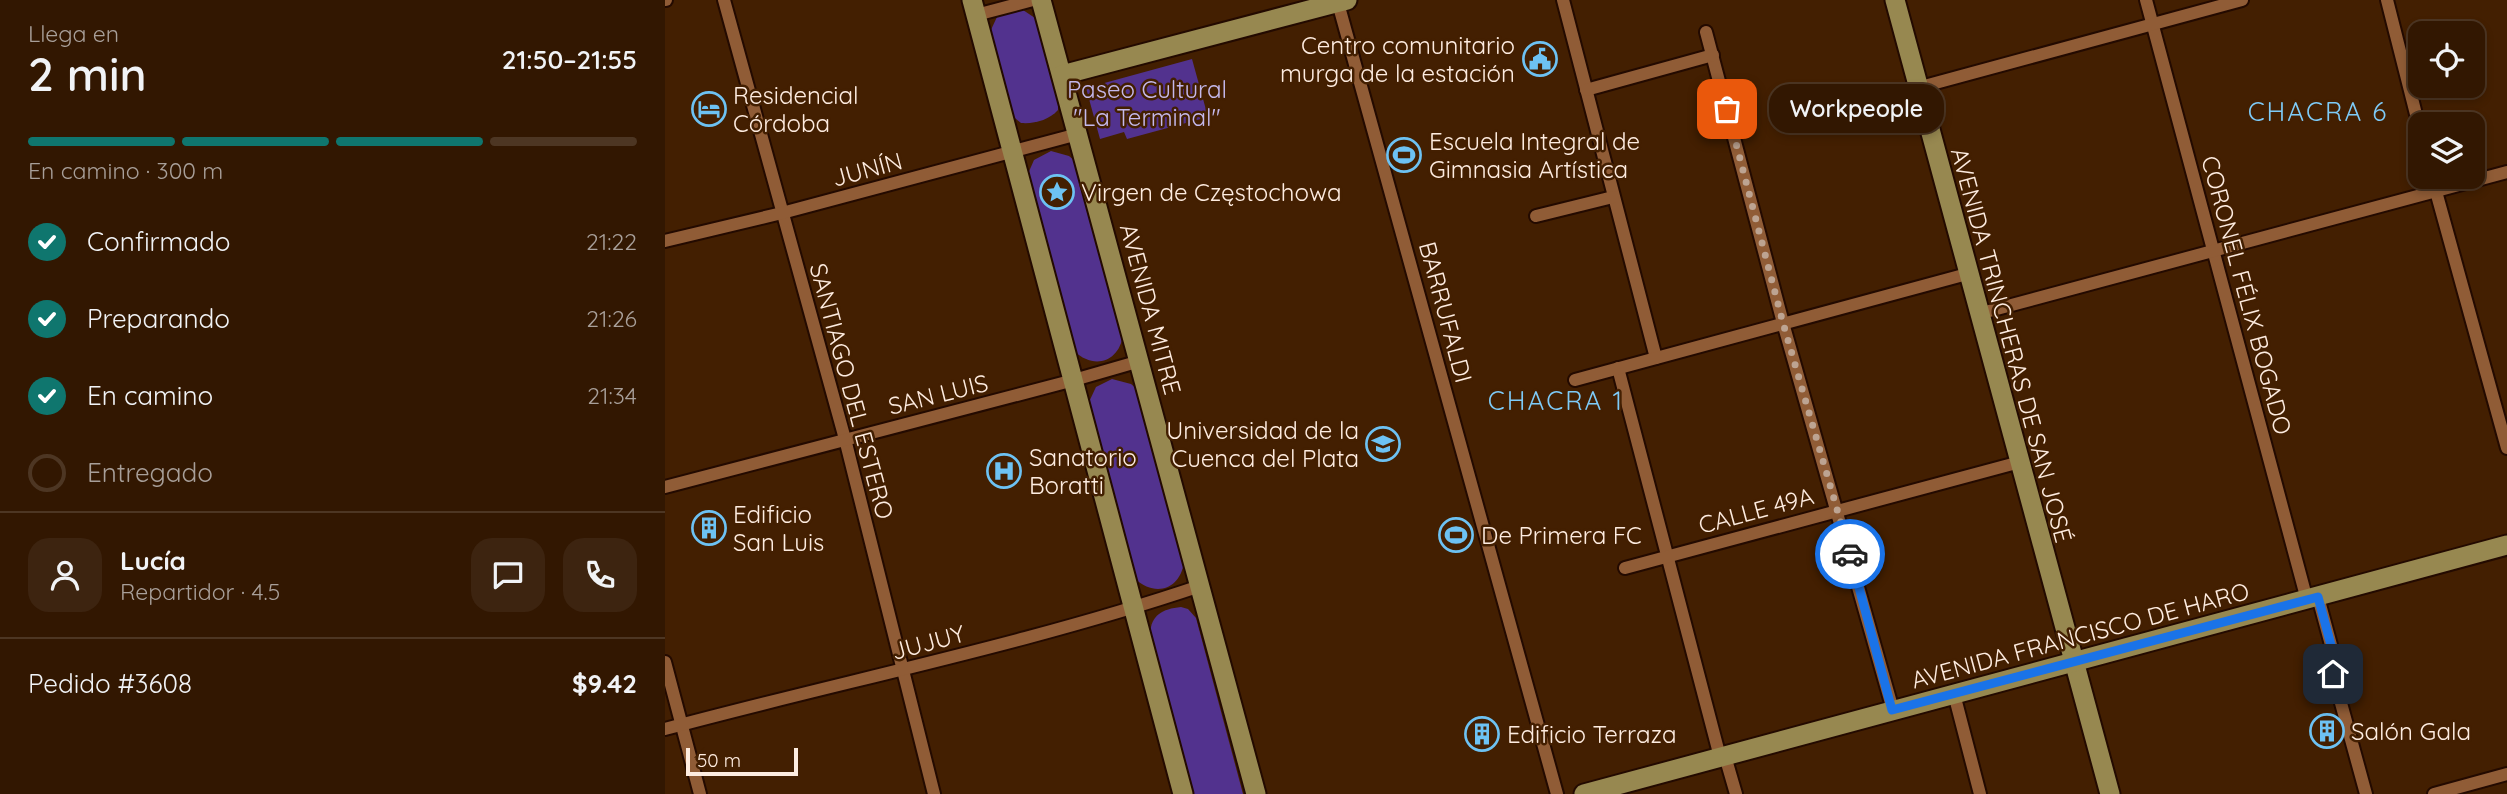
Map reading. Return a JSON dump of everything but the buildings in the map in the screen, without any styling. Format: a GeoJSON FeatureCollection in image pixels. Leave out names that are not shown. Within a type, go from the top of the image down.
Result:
{"type":"FeatureCollection","features":[{"type":"Feature","properties":{"kind":"main road","name":"AVENIDA MITRE"},"geometry":{"type":"LineString","coordinates":[[1041,0],[1256,794]]}},
{"type":"Feature","properties":{"kind":"main road","name":"AVENIDA TRINCHERAS DE SAN JOSÉ"},"geometry":{"type":"LineString","coordinates":[[1895,0],[1967,274],[2110,794]]}},
{"type":"Feature","properties":{"kind":"main road"},"geometry":{"type":"LineString","coordinates":[[1062,75],[1286,8],[1343,1]]}},
{"type":"Feature","properties":{"kind":"main road"},"geometry":{"type":"LineString","coordinates":[[974,8],[1183,794]]}},
{"type":"Feature","properties":{"kind":"main road","name":"AVENIDA FRANCISCO DE HARO"},"geometry":{"type":"LineString","coordinates":[[1584,794],[2507,545]]}},
{"type":"Feature","properties":{"kind":"street","name":"SANTIAGO DEL ESTERO"},"geometry":{"type":"LineString","coordinates":[[724,0],[845,439],[934,794]]}},
{"type":"Feature","properties":{"kind":"street"},"geometry":{"type":"LineString","coordinates":[[974,8],[1033,0]]}},
{"type":"Feature","properties":{"kind":"street"},"geometry":{"type":"LineString","coordinates":[[1563,0],[1656,358]]}},
{"type":"Feature","properties":{"kind":"street","name":"CORONEL FÉLIX BOGADO"},"geometry":{"type":"LineString","coordinates":[[2146,0],[2213,250],[2312,598],[2334,656],[2333,674],[2366,794]]}},
{"type":"Feature","properties":{"kind":"street"},"geometry":{"type":"LineString","coordinates":[[1917,88],[2242,0]]}},
{"type":"Feature","properties":{"kind":"street"},"geometry":{"type":"LineString","coordinates":[[2387,0],[2415,112]]}},
{"type":"Feature","properties":{"kind":"street","name":"BARRUFALDI"},"geometry":{"type":"LineString","coordinates":[[1343,1],[1557,794]]}},
{"type":"Feature","properties":{"kind":"street"},"geometry":{"type":"LineString","coordinates":[[1706,32],[1783,323],[1892,710]]}},
{"type":"Feature","properties":{"kind":"street"},"geometry":{"type":"LineString","coordinates":[[1586,90],[1713,55]]}},
{"type":"Feature","properties":{"kind":"street","name":"JUNÍN"},"geometry":{"type":"LineString","coordinates":[[665,242],[1079,134]]}},
{"type":"Feature","properties":{"kind":"street"},"geometry":{"type":"LineString","coordinates":[[1978,314],[2507,172]]}},
{"type":"Feature","properties":{"kind":"street"},"geometry":{"type":"LineString","coordinates":[[2436,191],[2507,448]]}},
{"type":"Feature","properties":{"kind":"street"},"geometry":{"type":"LineString","coordinates":[[1536,216],[1613,197]]}},
{"type":"Feature","properties":{"kind":"street"},"geometry":{"type":"LineString","coordinates":[[1574,380],[1967,274]]}},
{"type":"Feature","properties":{"kind":"street","name":"SAN LUIS"},"geometry":{"type":"LineString","coordinates":[[665,487],[1074,380],[1140,360]]}},
{"type":"Feature","properties":{"kind":"street"},"geometry":{"type":"LineString","coordinates":[[1618,368],[1735,794]]}},
{"type":"Feature","properties":{"kind":"street","name":"CALLE 49A"},"geometry":{"type":"LineString","coordinates":[[1625,568],[2020,462]]}},
{"type":"Feature","properties":{"kind":"street","name":"JUJUY"},"geometry":{"type":"LineString","coordinates":[[665,729],[902,671],[1134,608],[1200,586]]}},
{"type":"Feature","properties":{"kind":"street"},"geometry":{"type":"LineString","coordinates":[[665,662],[701,794]]}},
{"type":"Feature","properties":{"kind":"street"},"geometry":{"type":"LineString","coordinates":[[1954,694],[1980,794]]}},
{"type":"Feature","properties":{"kind":"street"},"geometry":{"type":"LineString","coordinates":[[2434,794],[2507,774]]}},
{"type":"Feature","properties":{"kind":"green space"},"geometry":{"type":"Polygon","coordinates":[[[1014,9],[1023,10],[1038,20],[1058,102],[1058,110],[1046,119],[1036,122],[1021,123],[1011,115],[989,34],[997,17],[1014,9]]]}},
{"type":"Feature","properties":{"kind":"green space","name":"Paseo Cultural \"La Terminal\""},"geometry":{"type":"Polygon","coordinates":[[[1192,59],[1208,117],[1127,139],[1124,132],[1100,139],[1086,88],[1192,59]]]}},
{"type":"Feature","properties":{"kind":"green space"},"geometry":{"type":"Polygon","coordinates":[[[1051,151],[1069,156],[1076,162],[1123,335],[1116,352],[1105,360],[1090,360],[1074,351],[1027,176],[1034,160],[1051,151]]]}},
{"type":"Feature","properties":{"kind":"green space"},"geometry":{"type":"Polygon","coordinates":[[[1112,379],[1131,384],[1138,390],[1184,562],[1177,579],[1165,588],[1151,588],[1135,579],[1088,404],[1096,387],[1112,379]]]}},
{"type":"Feature","properties":{"kind":"green space"},"geometry":{"type":"Polygon","coordinates":[[[1181,607],[1188,609],[1196,618],[1243,794],[1191,794],[1150,634],[1153,622],[1159,614],[1181,607]]]}},
{"type":"Feature","properties":{"kind":"way so far"},"geometry":{"type":"LineString","coordinates":[[1727,109],[1783,323],[1850,554]]}},
{"type":"Feature","properties":{"kind":"place","name":"Centro comunitario murga de la estación"},"geometry":{"type":"Point","coordinates":[1540,59]}},
{"type":"Feature","properties":{"kind":"place","name":"Residencial Córdoba"},"geometry":{"type":"Point","coordinates":[709,109]}},
{"type":"Feature","properties":{"kind":"place","name":"Workpeople"},"geometry":{"type":"Point","coordinates":[1727,109]}},
{"type":"Feature","properties":{"kind":"place","name":"Escuela Integral de Gimnasia Artística"},"geometry":{"type":"Point","coordinates":[1404,155]}},
{"type":"Feature","properties":{"kind":"place","name":"Virgen de Częstochowa"},"geometry":{"type":"Point","coordinates":[1057,192]}},
{"type":"Feature","properties":{"kind":"place","name":"Universidad de la Cuenca del Plata"},"geometry":{"type":"Point","coordinates":[1383,444]}},
{"type":"Feature","properties":{"kind":"place","name":"Sanatorio Boratti"},"geometry":{"type":"Point","coordinates":[1004,471]}},
{"type":"Feature","properties":{"kind":"place","name":"Edificio San Luis"},"geometry":{"type":"Point","coordinates":[709,528]}},
{"type":"Feature","properties":{"kind":"place","name":"De Primera FC"},"geometry":{"type":"Point","coordinates":[1456,535]}},
{"type":"Feature","properties":{"kind":"place","name":"Salón Gala"},"geometry":{"type":"Point","coordinates":[2327,731]}},
{"type":"Feature","properties":{"kind":"place","name":"Edificio Terraza"},"geometry":{"type":"Point","coordinates":[1482,734]}},
{"type":"Feature","properties":{"kind":"district","name":"CHACRA 6"},"geometry":{"type":"Point","coordinates":[2318,111]}},
{"type":"Feature","properties":{"kind":"district","name":"CHACRA 1"},"geometry":{"type":"Point","coordinates":[1556,400]}},
{"type":"Feature","properties":{"kind":"route"},"geometry":{"type":"LineString","coordinates":[[1850,554],[1892,710],[2318,597],[2334,656],[2333,674]]}}]}
